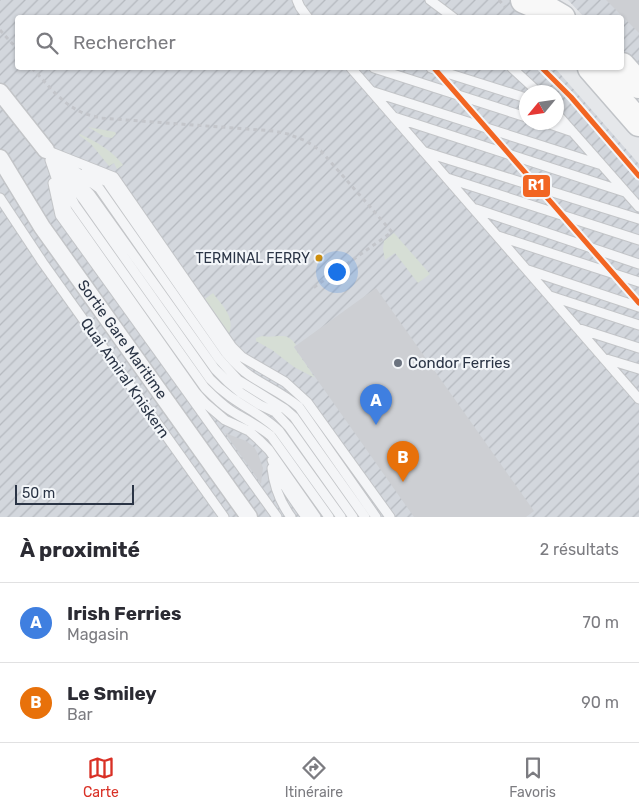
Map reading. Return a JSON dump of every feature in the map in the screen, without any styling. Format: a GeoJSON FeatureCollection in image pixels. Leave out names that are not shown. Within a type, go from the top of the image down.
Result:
{"type":"FeatureCollection","features":[{"type":"Feature","properties":{"kind":"main road"},"geometry":{"type":"LineString","coordinates":[[532,6],[557,15]]}},
{"type":"Feature","properties":{"kind":"main road"},"geometry":{"type":"LineString","coordinates":[[624,68],[639,85]]}},
{"type":"Feature","properties":{"kind":"main road"},"geometry":{"type":"LineString","coordinates":[[593,70],[639,123]]}},
{"type":"Feature","properties":{"kind":"street"},"geometry":{"type":"LineString","coordinates":[[0,92],[46,150]]}},
{"type":"Feature","properties":{"kind":"street","name":"Sortie Gare Maritime"},"geometry":{"type":"LineString","coordinates":[[0,158],[42,227],[249,517]]}},
{"type":"Feature","properties":{"kind":"lane"},"geometry":{"type":"LineString","coordinates":[[297,0],[306,15]]}},
{"type":"Feature","properties":{"kind":"lane"},"geometry":{"type":"LineString","coordinates":[[430,0],[450,15]]}},
{"type":"Feature","properties":{"kind":"lane"},"geometry":{"type":"LineString","coordinates":[[354,70],[639,399]]}},
{"type":"Feature","properties":{"kind":"lane"},"geometry":{"type":"LineString","coordinates":[[380,70],[519,115]]}},
{"type":"Feature","properties":{"kind":"lane"},"geometry":{"type":"LineString","coordinates":[[437,70],[519,96]]}},
{"type":"Feature","properties":{"kind":"lane"},"geometry":{"type":"LineString","coordinates":[[514,70],[530,85]]}},
{"type":"Feature","properties":{"kind":"lane"},"geometry":{"type":"LineString","coordinates":[[372,91],[602,165]]}},
{"type":"Feature","properties":{"kind":"lane"},"geometry":{"type":"LineString","coordinates":[[394,116],[625,192]]}},
{"type":"Feature","properties":{"kind":"lane"},"geometry":{"type":"LineString","coordinates":[[564,122],[639,207]]}},
{"type":"Feature","properties":{"kind":"lane"},"geometry":{"type":"LineString","coordinates":[[564,129],[573,132]]}},
{"type":"Feature","properties":{"kind":"lane"},"geometry":{"type":"LineString","coordinates":[[46,150],[67,210],[196,392],[205,403],[225,420],[249,431],[269,450],[316,517]]}},
{"type":"Feature","properties":{"kind":"lane"},"geometry":{"type":"LineString","coordinates":[[46,150],[60,215],[277,517]]}},
{"type":"Feature","properties":{"kind":"lane"},"geometry":{"type":"LineString","coordinates":[[46,150],[75,205],[205,388],[230,410],[271,436],[329,517]]}},
{"type":"Feature","properties":{"kind":"lane"},"geometry":{"type":"LineString","coordinates":[[46,150],[83,199],[210,379],[228,396],[273,424],[341,517]]}},
{"type":"Feature","properties":{"kind":"lane"},"geometry":{"type":"LineString","coordinates":[[46,150],[90,194],[215,369],[241,393],[275,412],[281,418],[353,517]]}},
{"type":"Feature","properties":{"kind":"lane"},"geometry":{"type":"LineString","coordinates":[[46,150],[99,188],[220,359],[238,380],[294,417],[365,517]]}},
{"type":"Feature","properties":{"kind":"lane"},"geometry":{"type":"LineString","coordinates":[[46,150],[107,182],[226,353],[248,374],[299,407],[376,517]]}},
{"type":"Feature","properties":{"kind":"lane"},"geometry":{"type":"LineString","coordinates":[[46,150],[114,178],[232,347],[242,357],[285,382],[307,402],[390,517]]}},
{"type":"Feature","properties":{"kind":"lane"},"geometry":{"type":"LineString","coordinates":[[425,152],[639,219]]}},
{"type":"Feature","properties":{"kind":"lane"},"geometry":{"type":"LineString","coordinates":[[447,178],[639,240]]}},
{"type":"Feature","properties":{"kind":"lane","name":"Quai Amiral Kniskern"},"geometry":{"type":"LineString","coordinates":[[0,198],[26,238],[224,517]]}},
{"type":"Feature","properties":{"kind":"lane"},"geometry":{"type":"LineString","coordinates":[[474,209],[639,264]]}},
{"type":"Feature","properties":{"kind":"lane"},"geometry":{"type":"LineString","coordinates":[[498,236],[639,282]]}},
{"type":"Feature","properties":{"kind":"lane"},"geometry":{"type":"LineString","coordinates":[[527,270],[639,307]]}},
{"type":"Feature","properties":{"kind":"lane"},"geometry":{"type":"LineString","coordinates":[[550,296],[639,325]]}},
{"type":"Feature","properties":{"kind":"lane"},"geometry":{"type":"LineString","coordinates":[[577,328],[639,348]]}},
{"type":"Feature","properties":{"kind":"lane"},"geometry":{"type":"LineString","coordinates":[[603,358],[639,369]]}},
{"type":"Feature","properties":{"kind":"lane"},"geometry":{"type":"LineString","coordinates":[[269,450],[273,480],[278,495],[291,517]]}},
{"type":"Feature","properties":{"kind":"lane"},"geometry":{"type":"LineString","coordinates":[[269,450],[276,472],[306,517]]}},
{"type":"Feature","properties":{"kind":"path"},"geometry":{"type":"LineString","coordinates":[[0,30],[15,47]]}},
{"type":"Feature","properties":{"kind":"path"},"geometry":{"type":"LineString","coordinates":[[34,70],[58,97],[70,106],[83,113],[100,118],[274,131],[306,141],[321,151],[392,232],[313,288]]}},
{"type":"Feature","properties":{"kind":"shaded area"},"geometry":{"type":"Polygon","coordinates":[[[0,0],[527,0],[527,15],[15,15],[15,70],[557,70],[639,164],[639,517],[0,517],[0,0]]]}},
{"type":"Feature","properties":{"kind":"shaded area"},"geometry":{"type":"Polygon","coordinates":[[[568,0],[639,0],[639,77],[624,60],[624,15],[582,15],[568,0]]]}},
{"type":"Feature","properties":{"kind":"shaded area"},"geometry":{"type":"Polygon","coordinates":[[[88,127],[115,132],[116,134],[112,138],[105,137],[88,127]]]}},
{"type":"Feature","properties":{"kind":"shaded area"},"geometry":{"type":"Polygon","coordinates":[[[80,134],[98,143],[123,165],[117,169],[114,163],[109,166],[80,134]]]}},
{"type":"Feature","properties":{"kind":"shaded area"},"geometry":{"type":"Polygon","coordinates":[[[394,233],[430,274],[418,283],[395,253],[385,260],[384,241],[394,233]]]}},
{"type":"Feature","properties":{"kind":"shaded area"},"geometry":{"type":"Polygon","coordinates":[[[213,293],[229,317],[229,334],[205,299],[213,293]]]}},
{"type":"Feature","properties":{"kind":"shaded area"},"geometry":{"type":"Polygon","coordinates":[[[262,336],[285,336],[292,340],[296,345],[294,347],[315,378],[294,367],[272,350],[256,341],[256,338],[262,336]]]}},
{"type":"Feature","properties":{"kind":"building"},"geometry":{"type":"Polygon","coordinates":[[[606,0],[639,0],[639,33],[624,18],[624,15],[621,15],[606,0]]]}},
{"type":"Feature","properties":{"kind":"building"},"geometry":{"type":"Polygon","coordinates":[[[376,288],[534,511],[526,517],[414,517],[294,347],[376,288]]]}},
{"type":"Feature","properties":{"kind":"building"},"geometry":{"type":"Polygon","coordinates":[[[225,433],[246,441],[254,447],[263,468],[261,484],[225,433]]]}},
{"type":"Feature","properties":{"kind":"transit line","name":"R1"},"geometry":{"type":"LineString","coordinates":[[436,70],[639,303]]}},
{"type":"Feature","properties":{"kind":"transit line","name":"R1"},"geometry":{"type":"LineString","coordinates":[[544,70],[571,97],[639,176]]}},
{"type":"Feature","properties":{"kind":"place","name":"TERMINAL FERRY"},"geometry":{"type":"Point","coordinates":[319,258]}},
{"type":"Feature","properties":{"kind":"place","name":"Condor Ferries"},"geometry":{"type":"Point","coordinates":[398,363]}},
{"type":"Feature","properties":{"kind":"place","name":"Irish Ferries"},"geometry":{"type":"Point","coordinates":[376,425]}},
{"type":"Feature","properties":{"kind":"place","name":"Le Smiley"},"geometry":{"type":"Point","coordinates":[403,482]}}]}
